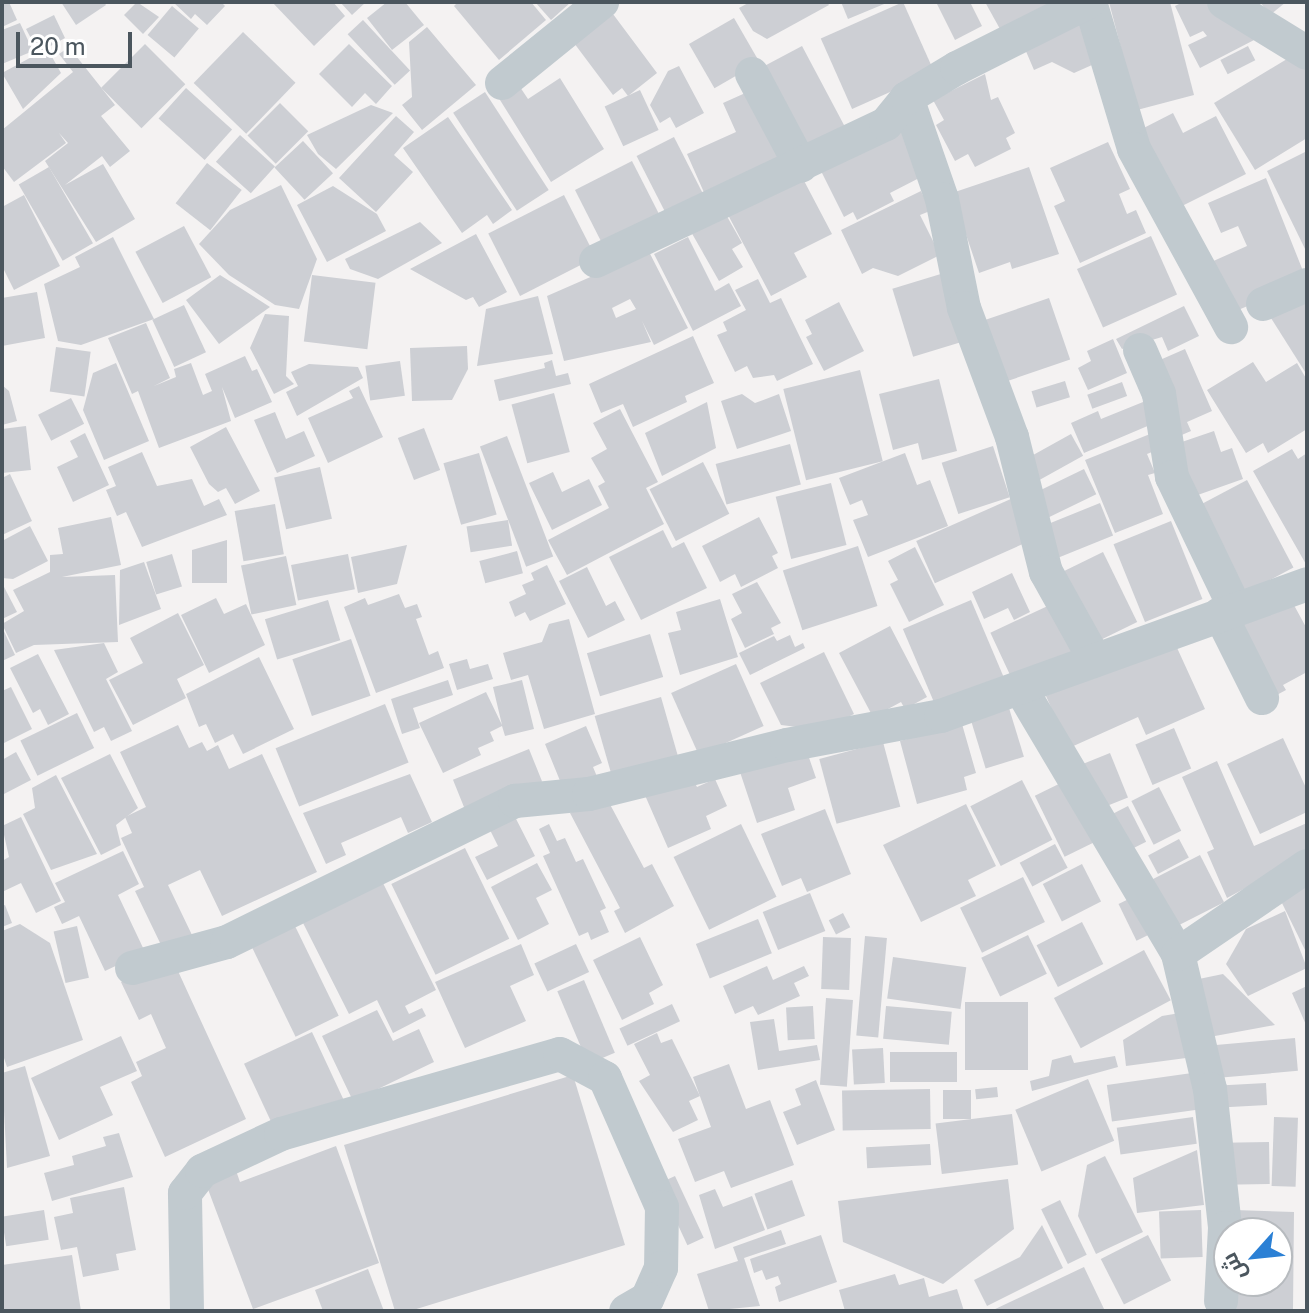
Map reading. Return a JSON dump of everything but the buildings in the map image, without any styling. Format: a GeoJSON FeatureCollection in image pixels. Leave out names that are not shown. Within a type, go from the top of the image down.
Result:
{"type":"FeatureCollection","features":[{"type":"Feature","properties":{"kind":"street"},"geometry":{"type":"LineString","coordinates":[[502,83],[602,2]]}},
{"type":"Feature","properties":{"kind":"street"},"geometry":{"type":"LineString","coordinates":[[596,261],[886,124],[907,98],[1089,2],[1134,149],[1231,327]]}},
{"type":"Feature","properties":{"kind":"street"},"geometry":{"type":"LineString","coordinates":[[1224,2],[1307,53]]}},
{"type":"Feature","properties":{"kind":"street"},"geometry":{"type":"LineString","coordinates":[[752,74],[801,166]]}},
{"type":"Feature","properties":{"kind":"street"},"geometry":{"type":"LineString","coordinates":[[907,98],[942,199],[964,308],[1012,437],[1046,572],[1095,660]]}},
{"type":"Feature","properties":{"kind":"street"},"geometry":{"type":"LineString","coordinates":[[1263,304],[1307,285]]}},
{"type":"Feature","properties":{"kind":"street"},"geometry":{"type":"LineString","coordinates":[[1140,350],[1159,394],[1172,477],[1262,698]]}},
{"type":"Feature","properties":{"kind":"street"},"geometry":{"type":"LineString","coordinates":[[132,968],[227,942],[515,801],[627,787],[787,745],[903,726],[1022,691],[1095,660],[1307,584]]}},
{"type":"Feature","properties":{"kind":"street"},"geometry":{"type":"LineString","coordinates":[[1022,691],[1178,954],[1210,1089],[1225,1228],[1221,1301]]}},
{"type":"Feature","properties":{"kind":"street"},"geometry":{"type":"LineString","coordinates":[[1178,954],[1307,866]]}},
{"type":"Feature","properties":{"kind":"street"},"geometry":{"type":"LineString","coordinates":[[187,1311],[185,1193],[202,1171],[281,1134],[560,1054],[605,1078],[662,1207],[661,1268],[647,1299],[626,1311]]}}]}
